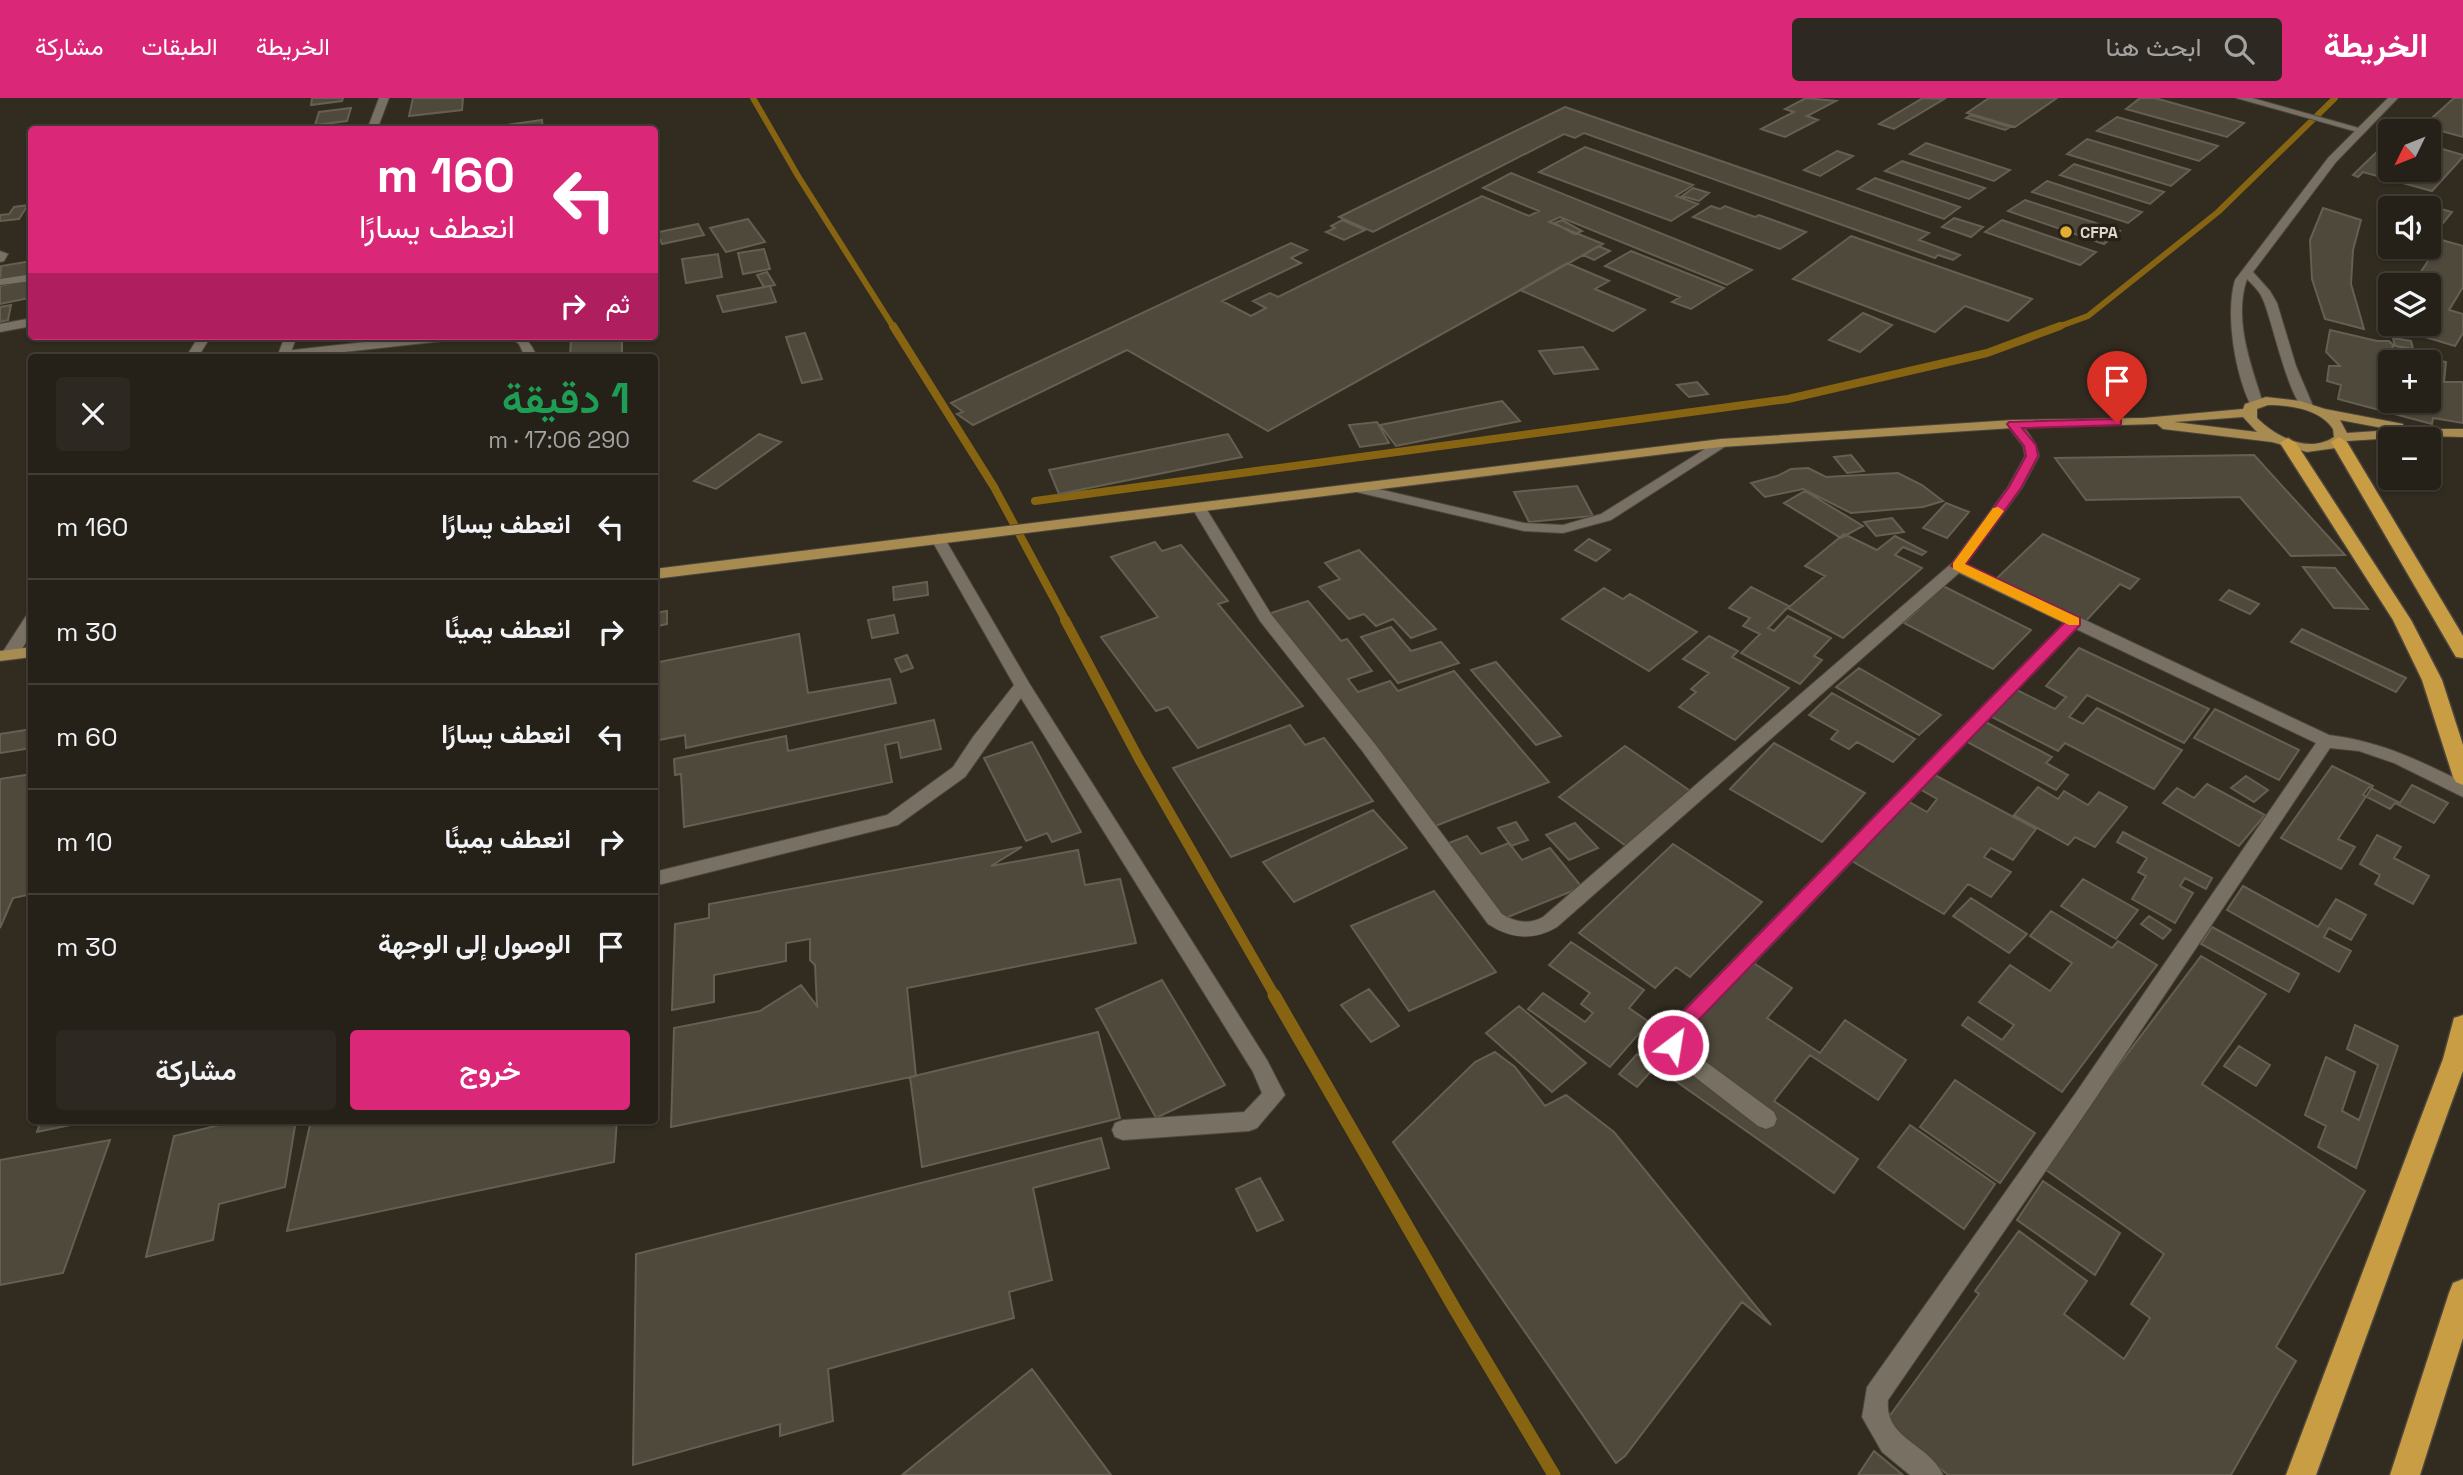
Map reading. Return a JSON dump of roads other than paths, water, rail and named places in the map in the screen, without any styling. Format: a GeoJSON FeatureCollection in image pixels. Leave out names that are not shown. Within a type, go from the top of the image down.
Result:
{"type":"FeatureCollection","features":[{"type":"Feature","properties":{"kind":"highway"},"geometry":{"type":"LineString","coordinates":[[2341,439],[2463,652]]}},
{"type":"Feature","properties":{"kind":"highway"},"geometry":{"type":"LineString","coordinates":[[2282,441],[2402,620],[2432,680],[2463,777]]}},
{"type":"Feature","properties":{"kind":"highway"},"geometry":{"type":"LineString","coordinates":[[2301,1475],[2455,1059],[2463,1025]]}},
{"type":"Feature","properties":{"kind":"highway"},"geometry":{"type":"LineString","coordinates":[[2405,1475],[2463,1293]]}},
{"type":"Feature","properties":{"kind":"main road"},"geometry":{"type":"LineString","coordinates":[[658,574],[1721,443],[2013,424],[2143,422],[2252,408],[2278,401],[2400,427]]}},
{"type":"Feature","properties":{"kind":"main road"},"geometry":{"type":"LineString","coordinates":[[2252,408],[2255,426],[2282,441]]}},
{"type":"Feature","properties":{"kind":"main road"},"geometry":{"type":"LineString","coordinates":[[2320,412],[2336,424],[2341,439]]}},
{"type":"Feature","properties":{"kind":"main road"},"geometry":{"type":"LineString","coordinates":[[2143,422],[2282,441],[2313,448],[2324,447],[2341,439],[2378,436]]}},
{"type":"Feature","properties":{"kind":"main road"},"geometry":{"type":"LineString","coordinates":[[2441,432],[2463,433]]}},
{"type":"Feature","properties":{"kind":"main road"},"geometry":{"type":"LineString","coordinates":[[5,655],[28,652]]}},
{"type":"Feature","properties":{"kind":"street"},"geometry":{"type":"LineString","coordinates":[[374,126],[384,98]]}},
{"type":"Feature","properties":{"kind":"street"},"geometry":{"type":"LineString","coordinates":[[2241,98],[2361,130]]}},
{"type":"Feature","properties":{"kind":"street"},"geometry":{"type":"LineString","coordinates":[[2252,408],[2235,299],[2241,280],[2332,160],[2393,98]]}},
{"type":"Feature","properties":{"kind":"street"},"geometry":{"type":"LineString","coordinates":[[2247,272],[2266,293],[2271,303],[2290,366],[2306,406]]}},
{"type":"Feature","properties":{"kind":"street"},"geometry":{"type":"LineString","coordinates":[[0,282],[28,278]]}},
{"type":"Feature","properties":{"kind":"street"},"geometry":{"type":"LineString","coordinates":[[0,328],[28,324]]}},
{"type":"Feature","properties":{"kind":"street"},"geometry":{"type":"LineString","coordinates":[[301,354],[418,340]]}},
{"type":"Feature","properties":{"kind":"street"},"geometry":{"type":"LineString","coordinates":[[1199,508],[1265,617],[1369,748],[1495,919],[1519,929],[1536,929],[1550,922],[1957,566],[2015,488],[2032,456],[2030,445],[2013,424]]}},
{"type":"Feature","properties":{"kind":"street"},"geometry":{"type":"LineString","coordinates":[[1357,488],[1524,527],[1563,529],[1606,517],[1721,443]]}},
{"type":"Feature","properties":{"kind":"street"},"geometry":{"type":"LineString","coordinates":[[945,538],[1022,686],[1260,1066],[1274,1095],[1249,1121],[1123,1130]]}},
{"type":"Feature","properties":{"kind":"street"},"geometry":{"type":"LineString","coordinates":[[1957,566],[2326,741],[2361,745],[2463,790]]}},
{"type":"Feature","properties":{"kind":"street"},"geometry":{"type":"LineString","coordinates":[[1766,1119],[1680,1054],[1673,1045],[1677,1030],[2075,621]]}},
{"type":"Feature","properties":{"kind":"street"},"geometry":{"type":"LineString","coordinates":[[5,655],[28,625]]}},
{"type":"Feature","properties":{"kind":"street"},"geometry":{"type":"LineString","coordinates":[[658,878],[892,820],[959,772],[979,740],[1022,686]]}},
{"type":"Feature","properties":{"kind":"street"},"geometry":{"type":"LineString","coordinates":[[1930,1475],[1891,1443],[1874,1417],[1876,1396],[2090,1090],[2326,741]]}},
{"type":"Feature","properties":{"kind":"waterway"},"geometry":{"type":"LineString","coordinates":[[753,98],[798,176],[894,328]]}},
{"type":"Feature","properties":{"kind":"waterway"},"geometry":{"type":"LineString","coordinates":[[2055,328],[2088,316],[2218,212],[2335,98]]}},
{"type":"Feature","properties":{"kind":"waterway"},"geometry":{"type":"LineString","coordinates":[[893,326],[994,487],[1066,621]]}},
{"type":"Feature","properties":{"kind":"waterway"},"geometry":{"type":"LineString","coordinates":[[1035,501],[1788,399],[1987,353],[2060,326]]}},
{"type":"Feature","properties":{"kind":"waterway"},"geometry":{"type":"LineString","coordinates":[[1065,620],[1139,759],[1275,996]]}},
{"type":"Feature","properties":{"kind":"waterway"},"geometry":{"type":"LineString","coordinates":[[1274,995],[1554,1475]]}},
{"type":"Feature","properties":{"kind":"place","name":"CFPA"},"geometry":{"type":"Point","coordinates":[2066,232]}}]}
